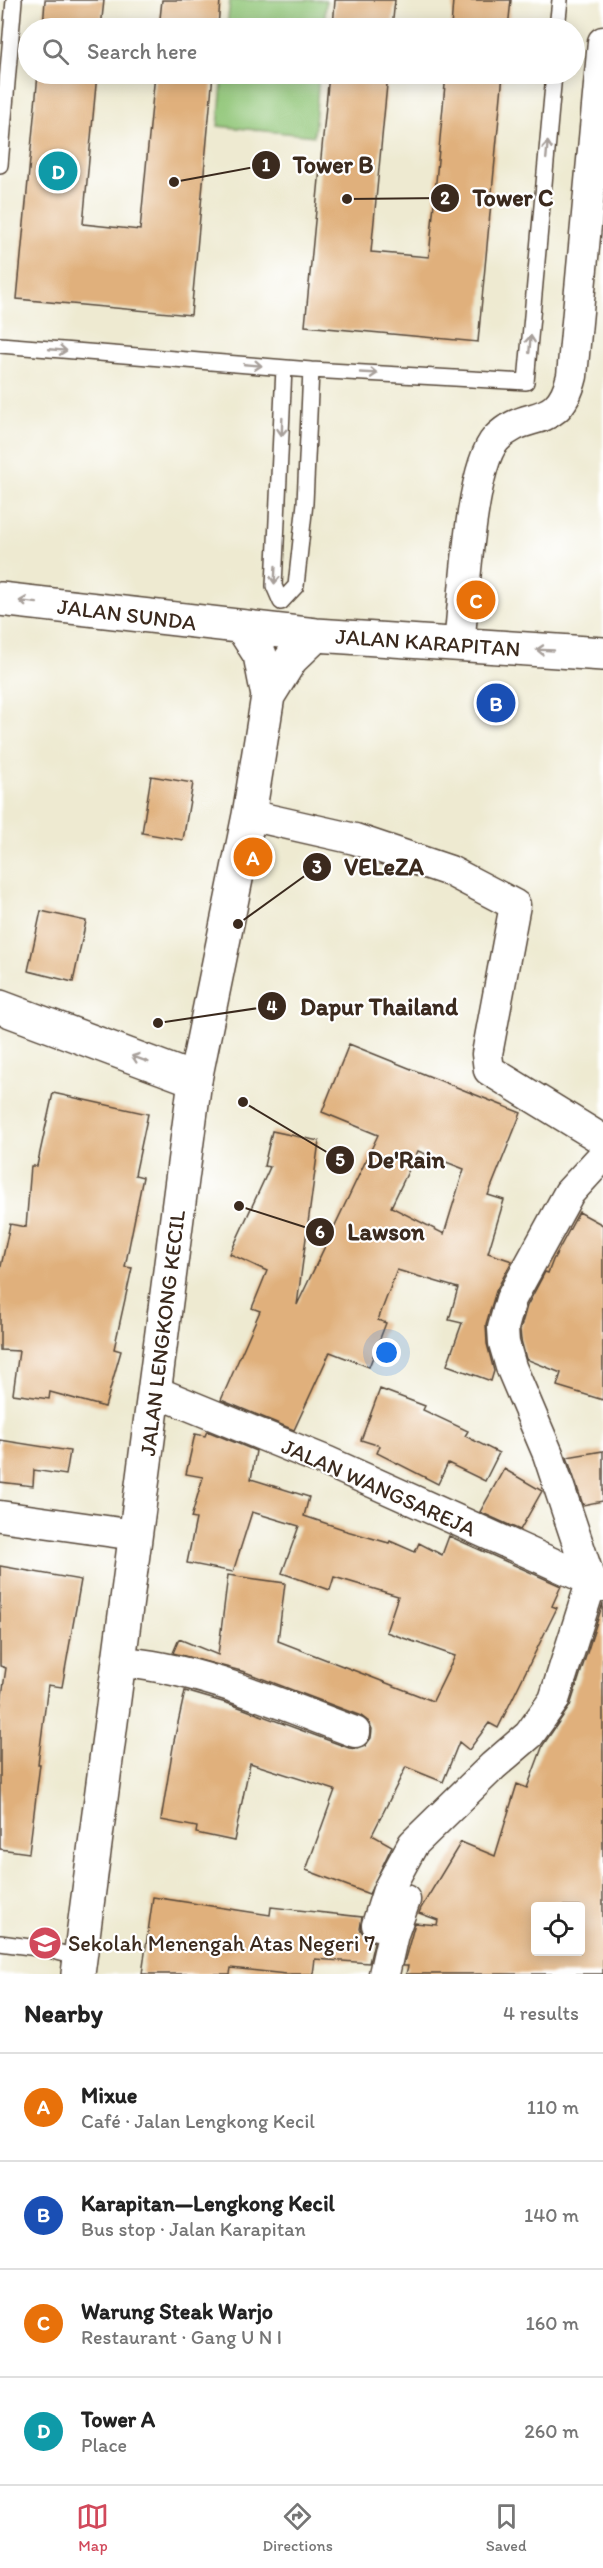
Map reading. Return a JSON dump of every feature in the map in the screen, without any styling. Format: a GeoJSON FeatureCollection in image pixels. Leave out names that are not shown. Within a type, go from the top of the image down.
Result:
{"type":"FeatureCollection","features":[{"type":"Feature","properties":{"kind":"main road","name":"JALAN SUNDA"},"geometry":{"type":"LineString","coordinates":[[0,599],[263,622]]}},
{"type":"Feature","properties":{"kind":"main road","name":"JALAN KARAPITAN"},"geometry":{"type":"LineString","coordinates":[[263,622],[316,635],[603,654]]}},
{"type":"Feature","properties":{"kind":"main road","name":"JALAN LENGKONG KECIL"},"geometry":{"type":"LineString","coordinates":[[80,1966],[195,1080],[249,815],[268,696],[260,655],[263,622]]}},
{"type":"Feature","properties":{"kind":"main road","name":"JALAN LENGKONG KECIL"},"geometry":{"type":"LineString","coordinates":[[268,696],[291,659],[316,635]]}},
{"type":"Feature","properties":{"kind":"main road"},"geometry":{"type":"LineString","coordinates":[[0,1007],[195,1080]]}},
{"type":"Feature","properties":{"kind":"street"},"geometry":{"type":"LineString","coordinates":[[459,645],[475,497],[481,470],[495,440],[515,426],[548,416],[562,404],[572,376],[603,42]]}},
{"type":"Feature","properties":{"kind":"street"},"geometry":{"type":"LineString","coordinates":[[249,815],[355,839],[450,871],[515,904],[487,1054],[489,1070],[603,1140]]}},
{"type":"Feature","properties":{"kind":"street"},"geometry":{"type":"LineString","coordinates":[[384,1974],[393,1934],[416,1867],[456,1820],[519,1759],[529,1735],[554,1700],[597,1584],[548,1454],[511,1366],[504,1343],[503,1328],[511,1299],[569,1193],[603,1156]]}},
{"type":"Feature","properties":{"kind":"street","name":"JALAN WANGSAREJA"},"geometry":{"type":"LineString","coordinates":[[154,1391],[328,1462],[597,1584]]}},
{"type":"Feature","properties":{"kind":"street"},"geometry":{"type":"LineString","coordinates":[[0,1516],[135,1535]]}},
{"type":"Feature","properties":{"kind":"street"},"geometry":{"type":"LineString","coordinates":[[119,1662],[140,1663],[234,1688],[355,1732]]}},
{"type":"Feature","properties":{"kind":"street"},"geometry":{"type":"LineString","coordinates":[[377,1925],[388,1890],[412,1844],[484,1774],[529,1735]]}},
{"type":"Feature","properties":{"kind":"lane"},"geometry":{"type":"LineString","coordinates":[[0,165],[14,0]]}},
{"type":"Feature","properties":{"kind":"lane"},"geometry":{"type":"LineString","coordinates":[[558,18],[560,0]]}},
{"type":"Feature","properties":{"kind":"lane"},"geometry":{"type":"LineString","coordinates":[[0,345],[311,370],[526,382],[553,84]]}},
{"type":"Feature","properties":{"kind":"lane"},"geometry":{"type":"LineString","coordinates":[[263,622],[274,586],[284,368]]}},
{"type":"Feature","properties":{"kind":"lane"},"geometry":{"type":"LineString","coordinates":[[263,622],[296,586],[305,503],[311,370]]}},
{"type":"Feature","properties":{"kind":"lane"},"geometry":{"type":"LineString","coordinates":[[0,1943],[45,1949],[80,1966]]}},
{"type":"Feature","properties":{"kind":"green space"},"geometry":{"type":"Polygon","coordinates":[[[230,0],[326,0],[325,18],[228,18],[230,0]]]}},
{"type":"Feature","properties":{"kind":"green space"},"geometry":{"type":"Polygon","coordinates":[[[222,84],[318,84],[314,136],[218,126],[222,84]]]}},
{"type":"Feature","properties":{"kind":"building"},"geometry":{"type":"Polygon","coordinates":[[[45,0],[104,0],[102,18],[44,18],[45,0]]]}},
{"type":"Feature","properties":{"kind":"building"},"geometry":{"type":"Polygon","coordinates":[[[162,0],[220,0],[219,18],[160,18],[162,0]]]}},
{"type":"Feature","properties":{"kind":"building"},"geometry":{"type":"Polygon","coordinates":[[[335,0],[395,0],[393,18],[334,18],[335,0]]]}},
{"type":"Feature","properties":{"kind":"building"},"geometry":{"type":"Polygon","coordinates":[[[453,0],[511,0],[509,18],[452,18],[453,0]]]}},
{"type":"Feature","properties":{"kind":"building"},"geometry":{"type":"Polygon","coordinates":[[[37,84],[96,84],[83,224],[140,230],[154,84],[212,84],[191,315],[17,299],[37,84]]]}},
{"type":"Feature","properties":{"kind":"building"},"geometry":{"type":"Polygon","coordinates":[[[328,84],[387,84],[371,252],[429,257],[445,84],[502,84],[478,342],[305,326],[328,84]]]}},
{"type":"Feature","properties":{"kind":"building"},"geometry":{"type":"Polygon","coordinates":[[[151,776],[193,783],[183,840],[142,833],[151,776]]]}},
{"type":"Feature","properties":{"kind":"building"},"geometry":{"type":"Polygon","coordinates":[[[41,911],[86,921],[73,982],[28,971],[41,911]]]}},
{"type":"Feature","properties":{"kind":"building"},"geometry":{"type":"Polygon","coordinates":[[[349,1044],[521,1113],[488,1195],[504,1200],[488,1253],[512,1261],[496,1291],[486,1324],[487,1344],[494,1371],[491,1381],[447,1365],[462,1323],[449,1320],[458,1288],[397,1270],[378,1320],[386,1323],[369,1367],[330,1352],[294,1430],[221,1400],[260,1311],[252,1308],[267,1271],[230,1254],[270,1167],[264,1166],[272,1131],[319,1141],[297,1305],[378,1135],[322,1112],[349,1044]],[[418,1151],[391,1207],[444,1234],[464,1169],[418,1151]]]}},
{"type":"Feature","properties":{"kind":"building"},"geometry":{"type":"Polygon","coordinates":[[[53,1093],[148,1114],[135,1175],[143,1177],[125,1267],[132,1268],[114,1349],[121,1351],[105,1407],[50,1392],[49,1399],[13,1394],[19,1351],[0,1350],[0,1271],[10,1224],[26,1227],[31,1166],[37,1166],[53,1093]]]}},
{"type":"Feature","properties":{"kind":"building"},"geometry":{"type":"Polygon","coordinates":[[[579,1212],[603,1225],[603,1400],[557,1386],[561,1373],[526,1359],[521,1340],[520,1330],[527,1306],[545,1272],[548,1273],[579,1212]]]}},
{"type":"Feature","properties":{"kind":"building"},"geometry":{"type":"Polygon","coordinates":[[[380,1389],[425,1406],[423,1410],[468,1431],[465,1436],[499,1453],[485,1481],[448,1463],[438,1484],[377,1453],[380,1446],[361,1440],[380,1389]]]}},
{"type":"Feature","properties":{"kind":"building"},"geometry":{"type":"Polygon","coordinates":[[[207,1431],[256,1451],[251,1479],[309,1497],[304,1516],[343,1530],[389,1543],[390,1541],[415,1552],[419,1543],[442,1555],[449,1536],[561,1586],[552,1606],[557,1608],[498,1728],[489,1723],[469,1750],[459,1742],[443,1782],[406,1767],[372,1835],[392,1846],[369,1894],[306,1870],[335,1790],[250,1763],[234,1841],[196,1833],[197,1827],[161,1820],[185,1691],[233,1705],[349,1748],[357,1749],[365,1746],[371,1738],[372,1729],[369,1722],[361,1716],[245,1672],[173,1653],[179,1639],[218,1655],[228,1575],[285,1583],[278,1641],[433,1701],[455,1656],[386,1632],[398,1596],[334,1577],[330,1590],[282,1573],[299,1526],[252,1512],[233,1572],[187,1563],[196,1519],[191,1518],[203,1477],[186,1474],[195,1434],[205,1436],[207,1431]]]}},
{"type":"Feature","properties":{"kind":"building"},"geometry":{"type":"Polygon","coordinates":[[[0,1440],[70,1451],[66,1475],[34,1470],[33,1486],[0,1482],[0,1440]]]}},
{"type":"Feature","properties":{"kind":"building"},"geometry":{"type":"Polygon","coordinates":[[[603,1451],[603,1501],[583,1505],[567,1457],[603,1451]]]}},
{"type":"Feature","properties":{"kind":"building"},"geometry":{"type":"Polygon","coordinates":[[[504,1469],[542,1491],[520,1530],[480,1512],[504,1469]]]}},
{"type":"Feature","properties":{"kind":"building"},"geometry":{"type":"Polygon","coordinates":[[[0,1566],[81,1580],[62,1687],[48,1685],[29,1853],[0,1849],[0,1709],[6,1668],[0,1666],[0,1566]]]}},
{"type":"Feature","properties":{"kind":"building"},"geometry":{"type":"Polygon","coordinates":[[[603,1603],[603,1974],[406,1974],[408,1966],[403,1966],[415,1923],[437,1925],[438,1920],[419,1913],[421,1908],[461,1842],[495,1856],[517,1784],[527,1788],[543,1745],[570,1706],[603,1603]]]}},
{"type":"Feature","properties":{"kind":"building"},"geometry":{"type":"Polygon","coordinates":[[[153,1897],[270,1915],[271,1907],[362,1917],[360,1929],[365,1937],[374,1942],[369,1963],[315,1959],[313,1974],[286,1974],[231,1968],[230,1974],[142,1974],[153,1897]]]}},
{"type":"Feature","properties":{"kind":"place","name":"Tower A"},"geometry":{"type":"Point","coordinates":[58,171]}},
{"type":"Feature","properties":{"kind":"place","name":"Tower B"},"geometry":{"type":"Point","coordinates":[174,182]}},
{"type":"Feature","properties":{"kind":"place","name":"Tower C"},"geometry":{"type":"Point","coordinates":[347,199]}},
{"type":"Feature","properties":{"kind":"place","name":"Warung Steak Warjo"},"geometry":{"type":"Point","coordinates":[476,600]}},
{"type":"Feature","properties":{"kind":"place","name":"Karapitan—Lengkong Kecil"},"geometry":{"type":"Point","coordinates":[496,703]}},
{"type":"Feature","properties":{"kind":"place","name":"Mixue"},"geometry":{"type":"Point","coordinates":[253,857]}},
{"type":"Feature","properties":{"kind":"place","name":"VELeZA"},"geometry":{"type":"Point","coordinates":[238,924]}},
{"type":"Feature","properties":{"kind":"place","name":"Dapur Thailand"},"geometry":{"type":"Point","coordinates":[158,1023]}},
{"type":"Feature","properties":{"kind":"place","name":"De'Rain"},"geometry":{"type":"Point","coordinates":[243,1102]}},
{"type":"Feature","properties":{"kind":"place","name":"Lawson"},"geometry":{"type":"Point","coordinates":[239,1206]}},
{"type":"Feature","properties":{"kind":"place","name":"Sekolah Menengah Atas Negeri 7"},"geometry":{"type":"Point","coordinates":[45,1943]}}]}
